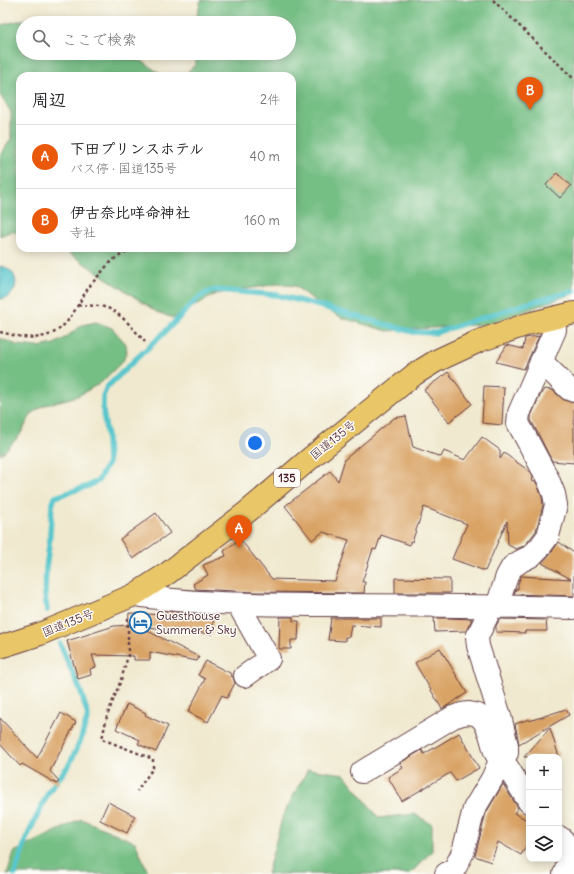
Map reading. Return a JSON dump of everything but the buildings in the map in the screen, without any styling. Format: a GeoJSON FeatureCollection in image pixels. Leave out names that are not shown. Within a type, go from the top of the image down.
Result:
{"type":"FeatureCollection","features":[{"type":"Feature","properties":{"kind":"highway","name":"国道135号"},"geometry":{"type":"LineString","coordinates":[[0,647],[40,634],[129,598],[168,573],[247,512],[313,456],[415,374],[436,361],[479,341],[528,324],[564,316]]}},
{"type":"Feature","properties":{"kind":"street"},"geometry":{"type":"LineString","coordinates":[[446,874],[455,868],[463,852],[474,809],[492,779],[504,764],[507,745],[477,638],[495,606],[512,567],[531,556],[548,536],[556,506],[554,494],[548,479],[518,423],[519,413],[541,361],[555,330],[564,316]]}},
{"type":"Feature","properties":{"kind":"street"},"geometry":{"type":"LineString","coordinates":[[541,361],[569,390],[574,391]]}},
{"type":"Feature","properties":{"kind":"street"},"geometry":{"type":"LineString","coordinates":[[129,598],[238,604],[574,608]]}},
{"type":"Feature","properties":{"kind":"street"},"geometry":{"type":"LineString","coordinates":[[238,604],[269,659],[245,676]]}},
{"type":"Feature","properties":{"kind":"street"},"geometry":{"type":"LineString","coordinates":[[362,772],[453,717],[469,713],[478,715],[484,721],[490,734],[495,752],[526,797]]}},
{"type":"Feature","properties":{"kind":"street"},"geometry":{"type":"LineString","coordinates":[[562,838],[568,850],[566,871],[564,874]]}},
{"type":"Feature","properties":{"kind":"path"},"geometry":{"type":"LineString","coordinates":[[493,0],[574,78]]}},
{"type":"Feature","properties":{"kind":"path"},"geometry":{"type":"LineString","coordinates":[[0,332],[29,337],[48,336],[55,333],[63,327],[90,286],[111,262],[127,252]]}},
{"type":"Feature","properties":{"kind":"path"},"geometry":{"type":"LineString","coordinates":[[78,305],[103,307],[114,311],[127,322],[145,342]]}},
{"type":"Feature","properties":{"kind":"path"},"geometry":{"type":"LineString","coordinates":[[129,598],[128,656],[121,680],[107,716],[102,740],[153,759],[153,768],[136,790]]}},
{"type":"Feature","properties":{"kind":"green space"},"geometry":{"type":"Polygon","coordinates":[[[201,0],[574,0],[574,293],[489,324],[387,331],[342,318],[322,306],[295,286],[277,284],[216,294],[173,318],[157,312],[66,252],[296,252],[296,72],[187,72],[196,64],[196,60],[296,60],[296,16],[197,16],[201,0]]]}},
{"type":"Feature","properties":{"kind":"green space"},"geometry":{"type":"Polygon","coordinates":[[[39,14],[66,16],[34,16],[39,14]]]}},
{"type":"Feature","properties":{"kind":"green space"},"geometry":{"type":"Polygon","coordinates":[[[16,22],[16,60],[136,60],[142,61],[157,72],[16,72],[16,232],[12,231],[0,236],[0,156],[11,139],[11,112],[0,95],[1,25],[16,22]]]}},
{"type":"Feature","properties":{"kind":"green space"},"geometry":{"type":"Polygon","coordinates":[[[96,322],[112,328],[126,344],[127,351],[123,361],[102,382],[78,396],[45,405],[32,413],[20,435],[4,452],[0,454],[0,338],[17,345],[39,347],[54,344],[65,338],[82,325],[96,322]]]}},
{"type":"Feature","properties":{"kind":"green space"},"geometry":{"type":"Polygon","coordinates":[[[308,769],[344,774],[379,818],[414,814],[432,824],[432,851],[410,874],[267,874],[283,815],[308,769]]]}},
{"type":"Feature","properties":{"kind":"green space"},"geometry":{"type":"Polygon","coordinates":[[[81,819],[135,842],[149,874],[7,874],[14,852],[81,819]]]}},
{"type":"Feature","properties":{"kind":"water"},"geometry":{"type":"Polygon","coordinates":[[[0,266],[7,268],[12,272],[16,283],[12,293],[7,297],[0,299],[0,266]]]}},
{"type":"Feature","properties":{"kind":"waterway"},"geometry":{"type":"LineString","coordinates":[[47,610],[45,595],[46,568],[52,506],[55,497],[98,481],[108,463],[107,437],[103,411],[103,396],[107,387],[160,337],[198,298],[208,292],[217,290],[277,295],[413,332],[435,333],[522,305],[574,291]]}},
{"type":"Feature","properties":{"kind":"waterway"},"geometry":{"type":"LineString","coordinates":[[15,874],[26,839],[49,791],[69,765],[80,742],[88,716],[81,692],[60,644]]}},
{"type":"Feature","properties":{"kind":"place","name":"伊古奈比咩命神社"},"geometry":{"type":"Point","coordinates":[530,110]}},
{"type":"Feature","properties":{"kind":"place","name":"下田プリンスホテル"},"geometry":{"type":"Point","coordinates":[239,548]}},
{"type":"Feature","properties":{"kind":"place","name":"Guesthouse Summer & Sky"},"geometry":{"type":"Point","coordinates":[141,623]}}]}
